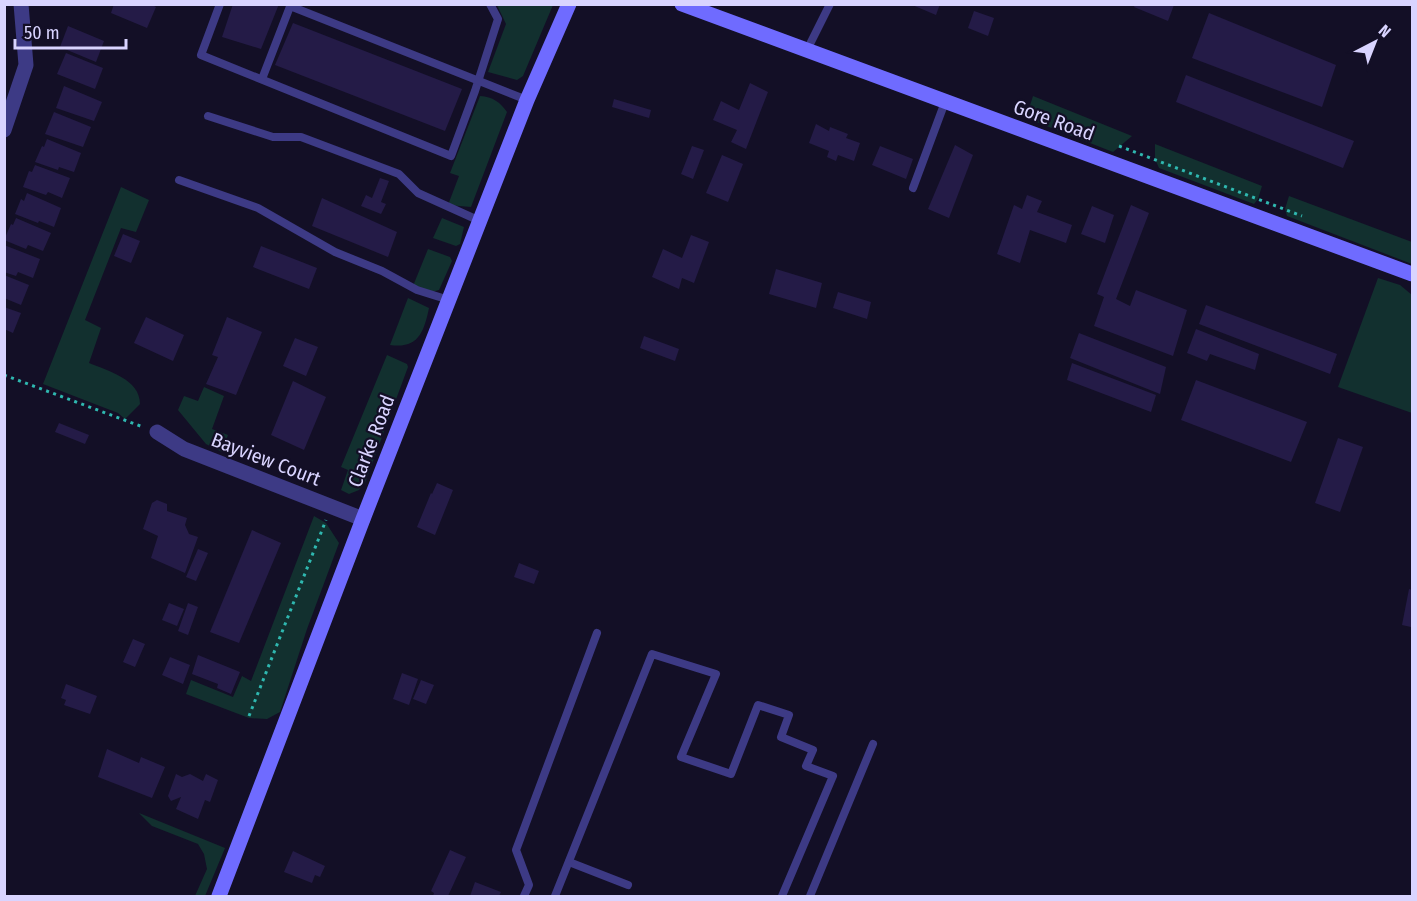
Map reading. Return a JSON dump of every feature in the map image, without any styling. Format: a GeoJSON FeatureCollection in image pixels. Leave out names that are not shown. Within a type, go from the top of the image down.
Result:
{"type":"FeatureCollection","features":[{"type":"Feature","properties":{"kind":"main road","name":"Clarke Road"},"geometry":{"type":"LineString","coordinates":[[219,897],[363,519],[527,100],[569,4]]}},
{"type":"Feature","properties":{"kind":"main road","name":"Gore Road"},"geometry":{"type":"LineString","coordinates":[[682,4],[1413,274]]}},
{"type":"Feature","properties":{"kind":"street"},"geometry":{"type":"LineString","coordinates":[[4,130],[26,65],[21,4]]}},
{"type":"Feature","properties":{"kind":"street","name":"Bayview Court"},"geometry":{"type":"LineString","coordinates":[[157,432],[184,449],[363,519]]}},
{"type":"Feature","properties":{"kind":"lane"},"geometry":{"type":"LineString","coordinates":[[220,4],[201,55],[451,156],[498,18],[490,4]]}},
{"type":"Feature","properties":{"kind":"lane"},"geometry":{"type":"LineString","coordinates":[[807,50],[830,4]]}},
{"type":"Feature","properties":{"kind":"lane"},"geometry":{"type":"LineString","coordinates":[[261,80],[290,5],[527,100]]}},
{"type":"Feature","properties":{"kind":"lane"},"geometry":{"type":"LineString","coordinates":[[913,188],[945,102]]}},
{"type":"Feature","properties":{"kind":"lane"},"geometry":{"type":"LineString","coordinates":[[208,116],[273,137],[301,138],[399,174],[418,193],[480,221]]}},
{"type":"Feature","properties":{"kind":"lane"},"geometry":{"type":"LineString","coordinates":[[179,180],[258,208],[336,252],[382,271],[417,290],[449,300]]}},
{"type":"Feature","properties":{"kind":"lane"},"geometry":{"type":"LineString","coordinates":[[524,897],[529,885],[516,850],[597,633]]}},
{"type":"Feature","properties":{"kind":"lane"},"geometry":{"type":"LineString","coordinates":[[555,897],[652,654],[716,674],[681,757],[731,774],[758,705],[789,715],[781,737],[813,750],[806,766],[833,776],[782,897]]}},
{"type":"Feature","properties":{"kind":"lane"},"geometry":{"type":"LineString","coordinates":[[810,897],[873,744]]}},
{"type":"Feature","properties":{"kind":"lane"},"geometry":{"type":"LineString","coordinates":[[569,862],[628,885]]}},
{"type":"Feature","properties":{"kind":"path"},"geometry":{"type":"LineString","coordinates":[[1119,146],[1258,199]]}},
{"type":"Feature","properties":{"kind":"path"},"geometry":{"type":"LineString","coordinates":[[4,375],[157,432]]}},
{"type":"Feature","properties":{"kind":"path"},"geometry":{"type":"LineString","coordinates":[[249,716],[327,520]]}},
{"type":"Feature","properties":{"kind":"green space"},"geometry":{"type":"Polygon","coordinates":[[[497,5],[553,5],[523,76],[517,80],[488,72],[506,24],[497,5]]]}},
{"type":"Feature","properties":{"kind":"green space"},"geometry":{"type":"Polygon","coordinates":[[[480,96],[496,101],[507,112],[471,207],[448,205],[459,176],[450,173],[480,96]]]}},
{"type":"Feature","properties":{"kind":"green space"},"geometry":{"type":"Polygon","coordinates":[[[1033,96],[1132,136],[1113,152],[1026,118],[1033,96]]]}},
{"type":"Feature","properties":{"kind":"green space"},"geometry":{"type":"Polygon","coordinates":[[[1155,144],[1262,186],[1258,199],[1254,204],[1159,168],[1155,159],[1155,144]]]}},
{"type":"Feature","properties":{"kind":"green space"},"geometry":{"type":"Polygon","coordinates":[[[121,187],[149,200],[136,232],[121,228],[85,320],[101,328],[89,363],[122,377],[135,388],[139,395],[140,404],[125,419],[118,413],[43,384],[121,187]]]}},
{"type":"Feature","properties":{"kind":"green space"},"geometry":{"type":"Polygon","coordinates":[[[1289,196],[1412,242],[1412,264],[1287,216],[1285,209],[1289,196]]]}},
{"type":"Feature","properties":{"kind":"green space"},"geometry":{"type":"Polygon","coordinates":[[[442,218],[464,227],[460,244],[456,246],[433,238],[442,218]]]}},
{"type":"Feature","properties":{"kind":"green space"},"geometry":{"type":"Polygon","coordinates":[[[428,249],[450,257],[452,261],[439,290],[432,292],[413,286],[428,249]]]}},
{"type":"Feature","properties":{"kind":"green space"},"geometry":{"type":"Polygon","coordinates":[[[1378,278],[1400,285],[1412,295],[1412,413],[1338,387],[1378,278]]]}},
{"type":"Feature","properties":{"kind":"green space"},"geometry":{"type":"Polygon","coordinates":[[[408,298],[429,308],[425,324],[413,341],[400,346],[390,345],[408,298]]]}},
{"type":"Feature","properties":{"kind":"green space"},"geometry":{"type":"Polygon","coordinates":[[[387,355],[407,364],[408,367],[365,483],[359,490],[349,494],[341,490],[348,470],[341,467],[387,355]]]}},
{"type":"Feature","properties":{"kind":"green space"},"geometry":{"type":"Polygon","coordinates":[[[204,387],[224,396],[212,429],[228,435],[222,452],[206,444],[178,410],[184,396],[198,401],[204,387]]]}},
{"type":"Feature","properties":{"kind":"green space"},"geometry":{"type":"Polygon","coordinates":[[[314,516],[326,523],[339,543],[307,629],[280,712],[267,719],[249,718],[186,694],[191,680],[233,697],[242,676],[251,681],[314,516]]]}},
{"type":"Feature","properties":{"kind":"green space"},"geometry":{"type":"Polygon","coordinates":[[[139,813],[225,848],[205,896],[195,896],[207,869],[204,854],[198,844],[152,826],[139,813]]]}},
{"type":"Feature","properties":{"kind":"building"},"geometry":{"type":"Polygon","coordinates":[[[114,4],[150,4],[156,7],[147,28],[111,13],[114,4]]]}},
{"type":"Feature","properties":{"kind":"building"},"geometry":{"type":"Polygon","coordinates":[[[233,4],[279,4],[261,49],[222,37],[233,4]]]}},
{"type":"Feature","properties":{"kind":"building"},"geometry":{"type":"Polygon","coordinates":[[[910,4],[940,4],[936,15],[910,4]]]}},
{"type":"Feature","properties":{"kind":"building"},"geometry":{"type":"Polygon","coordinates":[[[1135,5],[1174,5],[1168,21],[1134,7],[1135,5]]]}},
{"type":"Feature","properties":{"kind":"building"},"geometry":{"type":"Polygon","coordinates":[[[974,11],[994,18],[988,36],[968,28],[974,11]]]}},
{"type":"Feature","properties":{"kind":"building"},"geometry":{"type":"Polygon","coordinates":[[[1209,13],[1336,65],[1322,107],[1192,58],[1209,13]]]}},
{"type":"Feature","properties":{"kind":"building"},"geometry":{"type":"Polygon","coordinates":[[[293,23],[462,89],[445,131],[275,65],[293,23]]]}},
{"type":"Feature","properties":{"kind":"building"},"geometry":{"type":"Polygon","coordinates":[[[68,26],[104,41],[96,62],[60,47],[68,26]]]}},
{"type":"Feature","properties":{"kind":"building"},"geometry":{"type":"Polygon","coordinates":[[[66,53],[103,68],[95,89],[57,74],[66,53]]]}},
{"type":"Feature","properties":{"kind":"building"},"geometry":{"type":"Polygon","coordinates":[[[1186,75],[1354,141],[1343,168],[1176,102],[1186,75]]]}},
{"type":"Feature","properties":{"kind":"building"},"geometry":{"type":"Polygon","coordinates":[[[750,83],[768,92],[746,149],[731,142],[737,130],[713,120],[721,101],[739,110],[750,83]]]}},
{"type":"Feature","properties":{"kind":"building"},"geometry":{"type":"Polygon","coordinates":[[[64,86],[102,102],[94,121],[56,108],[64,86]]]}},
{"type":"Feature","properties":{"kind":"building"},"geometry":{"type":"Polygon","coordinates":[[[614,99],[651,110],[649,118],[612,107],[614,99]]]}},
{"type":"Feature","properties":{"kind":"building"},"geometry":{"type":"Polygon","coordinates":[[[54,112],[91,127],[83,147],[45,134],[54,112]]]}},
{"type":"Feature","properties":{"kind":"building"},"geometry":{"type":"Polygon","coordinates":[[[816,124],[829,131],[830,127],[848,134],[846,138],[860,143],[854,161],[838,155],[836,161],[827,157],[829,151],[809,143],[816,124]]]}},
{"type":"Feature","properties":{"kind":"building"},"geometry":{"type":"Polygon","coordinates":[[[47,139],[81,153],[74,172],[59,167],[58,170],[35,162],[47,139]]]}},
{"type":"Feature","properties":{"kind":"building"},"geometry":{"type":"Polygon","coordinates":[[[955,145],[973,155],[949,218],[928,209],[955,145]]]}},
{"type":"Feature","properties":{"kind":"building"},"geometry":{"type":"Polygon","coordinates":[[[692,146],[704,150],[693,179],[681,174],[692,146]]]}},
{"type":"Feature","properties":{"kind":"building"},"geometry":{"type":"Polygon","coordinates":[[[880,146],[913,159],[906,179],[872,165],[880,146]]]}},
{"type":"Feature","properties":{"kind":"building"},"geometry":{"type":"Polygon","coordinates":[[[722,155],[743,164],[728,202],[706,193],[722,155]]]}},
{"type":"Feature","properties":{"kind":"building"},"geometry":{"type":"Polygon","coordinates":[[[35,165],[70,178],[62,198],[48,192],[46,195],[23,187],[29,171],[32,172],[35,165]]]}},
{"type":"Feature","properties":{"kind":"building"},"geometry":{"type":"Polygon","coordinates":[[[380,178],[389,181],[381,202],[386,204],[381,214],[361,206],[366,195],[372,198],[380,178]]]}},
{"type":"Feature","properties":{"kind":"building"},"geometry":{"type":"Polygon","coordinates":[[[27,193],[61,208],[54,227],[15,214],[21,199],[24,201],[27,193]]]}},
{"type":"Feature","properties":{"kind":"building"},"geometry":{"type":"Polygon","coordinates":[[[1027,195],[1042,201],[1037,212],[1072,225],[1066,243],[1030,230],[1020,263],[997,254],[1014,205],[1022,209],[1027,195]]]}},
{"type":"Feature","properties":{"kind":"building"},"geometry":{"type":"Polygon","coordinates":[[[322,198],[397,232],[388,257],[312,226],[322,198]]]}},
{"type":"Feature","properties":{"kind":"building"},"geometry":{"type":"Polygon","coordinates":[[[1131,205],[1149,213],[1116,299],[1130,306],[1136,290],[1187,310],[1173,356],[1094,326],[1104,297],[1097,294],[1131,205]]]}},
{"type":"Feature","properties":{"kind":"building"},"geometry":{"type":"Polygon","coordinates":[[[1092,206],[1114,215],[1105,243],[1081,234],[1092,206]]]}},
{"type":"Feature","properties":{"kind":"building"},"geometry":{"type":"Polygon","coordinates":[[[16,218],[51,233],[43,251],[28,245],[26,249],[4,240],[16,218]]]}},
{"type":"Feature","properties":{"kind":"building"},"geometry":{"type":"Polygon","coordinates":[[[123,234],[140,241],[131,263],[114,256],[123,234]]]}},
{"type":"Feature","properties":{"kind":"building"},"geometry":{"type":"Polygon","coordinates":[[[691,235],[709,242],[694,283],[682,278],[679,289],[652,277],[663,249],[682,258],[691,235]]]}},
{"type":"Feature","properties":{"kind":"building"},"geometry":{"type":"Polygon","coordinates":[[[4,245],[40,259],[33,278],[18,272],[16,276],[4,272],[4,245]]]}},
{"type":"Feature","properties":{"kind":"building"},"geometry":{"type":"Polygon","coordinates":[[[261,246],[317,268],[309,289],[253,267],[261,246]]]}},
{"type":"Feature","properties":{"kind":"building"},"geometry":{"type":"Polygon","coordinates":[[[776,269],[822,283],[816,308],[769,294],[776,269]]]}},
{"type":"Feature","properties":{"kind":"building"},"geometry":{"type":"Polygon","coordinates":[[[4,275],[29,285],[21,305],[4,298],[4,275]]]}},
{"type":"Feature","properties":{"kind":"building"},"geometry":{"type":"Polygon","coordinates":[[[838,292],[871,302],[867,319],[833,308],[838,292]]]}},
{"type":"Feature","properties":{"kind":"building"},"geometry":{"type":"Polygon","coordinates":[[[1206,305],[1337,354],[1330,374],[1199,324],[1206,305]]]}},
{"type":"Feature","properties":{"kind":"building"},"geometry":{"type":"Polygon","coordinates":[[[4,307],[21,313],[13,333],[4,329],[4,307]]]}},
{"type":"Feature","properties":{"kind":"building"},"geometry":{"type":"Polygon","coordinates":[[[146,317],[184,335],[173,361],[134,343],[146,317]]]}},
{"type":"Feature","properties":{"kind":"building"},"geometry":{"type":"Polygon","coordinates":[[[227,317],[262,332],[236,395],[206,384],[218,357],[212,355],[227,317]]]}},
{"type":"Feature","properties":{"kind":"building"},"geometry":{"type":"Polygon","coordinates":[[[1196,329],[1259,354],[1255,370],[1210,354],[1207,361],[1187,353],[1196,329]]]}},
{"type":"Feature","properties":{"kind":"building"},"geometry":{"type":"Polygon","coordinates":[[[1079,333],[1166,367],[1160,394],[1070,358],[1079,333]]]}},
{"type":"Feature","properties":{"kind":"building"},"geometry":{"type":"Polygon","coordinates":[[[644,336],[679,349],[675,361],[640,348],[644,336]]]}},
{"type":"Feature","properties":{"kind":"building"},"geometry":{"type":"Polygon","coordinates":[[[295,338],[318,347],[306,376],[283,366],[295,338]]]}},
{"type":"Feature","properties":{"kind":"building"},"geometry":{"type":"Polygon","coordinates":[[[1072,363],[1156,395],[1151,412],[1067,380],[1072,363]]]}},
{"type":"Feature","properties":{"kind":"building"},"geometry":{"type":"Polygon","coordinates":[[[1196,380],[1307,422],[1291,462],[1181,420],[1196,380]]]}},
{"type":"Feature","properties":{"kind":"building"},"geometry":{"type":"Polygon","coordinates":[[[293,381],[326,397],[304,450],[271,435],[293,381]]]}},
{"type":"Feature","properties":{"kind":"building"},"geometry":{"type":"Polygon","coordinates":[[[59,423],[89,435],[85,444],[55,432],[59,423]]]}},
{"type":"Feature","properties":{"kind":"building"},"geometry":{"type":"Polygon","coordinates":[[[1338,438],[1363,447],[1340,512],[1315,503],[1338,438]]]}},
{"type":"Feature","properties":{"kind":"building"},"geometry":{"type":"Polygon","coordinates":[[[437,483],[453,490],[435,535],[417,527],[437,483]]]}},
{"type":"Feature","properties":{"kind":"building"},"geometry":{"type":"Polygon","coordinates":[[[157,500],[167,504],[167,511],[187,518],[185,525],[189,534],[198,537],[185,573],[151,558],[158,536],[143,529],[152,503],[157,500]]]}},
{"type":"Feature","properties":{"kind":"building"},"geometry":{"type":"Polygon","coordinates":[[[252,530],[281,543],[239,643],[210,632],[252,530]]]}},
{"type":"Feature","properties":{"kind":"building"},"geometry":{"type":"Polygon","coordinates":[[[198,549],[208,553],[196,581],[186,577],[198,549]]]}},
{"type":"Feature","properties":{"kind":"building"},"geometry":{"type":"Polygon","coordinates":[[[519,563],[539,571],[534,584],[514,577],[519,563]]]}},
{"type":"Feature","properties":{"kind":"building"},"geometry":{"type":"Polygon","coordinates":[[[1409,589],[1412,590],[1411,627],[1402,625],[1409,589]]]}},
{"type":"Feature","properties":{"kind":"building"},"geometry":{"type":"Polygon","coordinates":[[[169,603],[184,609],[177,626],[162,620],[169,603]]]}},
{"type":"Feature","properties":{"kind":"building"},"geometry":{"type":"Polygon","coordinates":[[[188,603],[198,607],[188,635],[178,631],[188,603]]]}},
{"type":"Feature","properties":{"kind":"building"},"geometry":{"type":"Polygon","coordinates":[[[133,639],[145,644],[135,667],[123,662],[133,639]]]}},
{"type":"Feature","properties":{"kind":"building"},"geometry":{"type":"Polygon","coordinates":[[[198,655],[240,672],[231,694],[217,688],[218,684],[192,674],[198,655]]]}},
{"type":"Feature","properties":{"kind":"building"},"geometry":{"type":"Polygon","coordinates":[[[170,657],[190,665],[183,684],[162,675],[170,657]]]}},
{"type":"Feature","properties":{"kind":"building"},"geometry":{"type":"Polygon","coordinates":[[[402,673],[418,679],[409,705],[393,699],[402,673]]]}},
{"type":"Feature","properties":{"kind":"building"},"geometry":{"type":"Polygon","coordinates":[[[421,680],[434,685],[426,704],[413,699],[421,680]]]}},
{"type":"Feature","properties":{"kind":"building"},"geometry":{"type":"Polygon","coordinates":[[[66,684],[97,696],[90,714],[64,705],[66,700],[61,698],[66,684]]]}},
{"type":"Feature","properties":{"kind":"building"},"geometry":{"type":"Polygon","coordinates":[[[107,749],[139,763],[141,757],[165,767],[152,798],[98,777],[107,749]]]}},
{"type":"Feature","properties":{"kind":"building"},"geometry":{"type":"Polygon","coordinates":[[[176,774],[182,777],[190,774],[203,781],[206,774],[218,780],[210,802],[205,800],[198,819],[176,809],[181,797],[171,801],[168,796],[176,774]]]}},
{"type":"Feature","properties":{"kind":"building"},"geometry":{"type":"Polygon","coordinates":[[[450,850],[466,857],[448,896],[433,896],[434,893],[431,891],[450,850]]]}},
{"type":"Feature","properties":{"kind":"building"},"geometry":{"type":"Polygon","coordinates":[[[293,851],[325,866],[320,877],[315,875],[312,883],[284,872],[293,851]]]}},
{"type":"Feature","properties":{"kind":"building"},"geometry":{"type":"Polygon","coordinates":[[[475,882],[501,892],[499,896],[470,896],[475,882]]]}}]}
